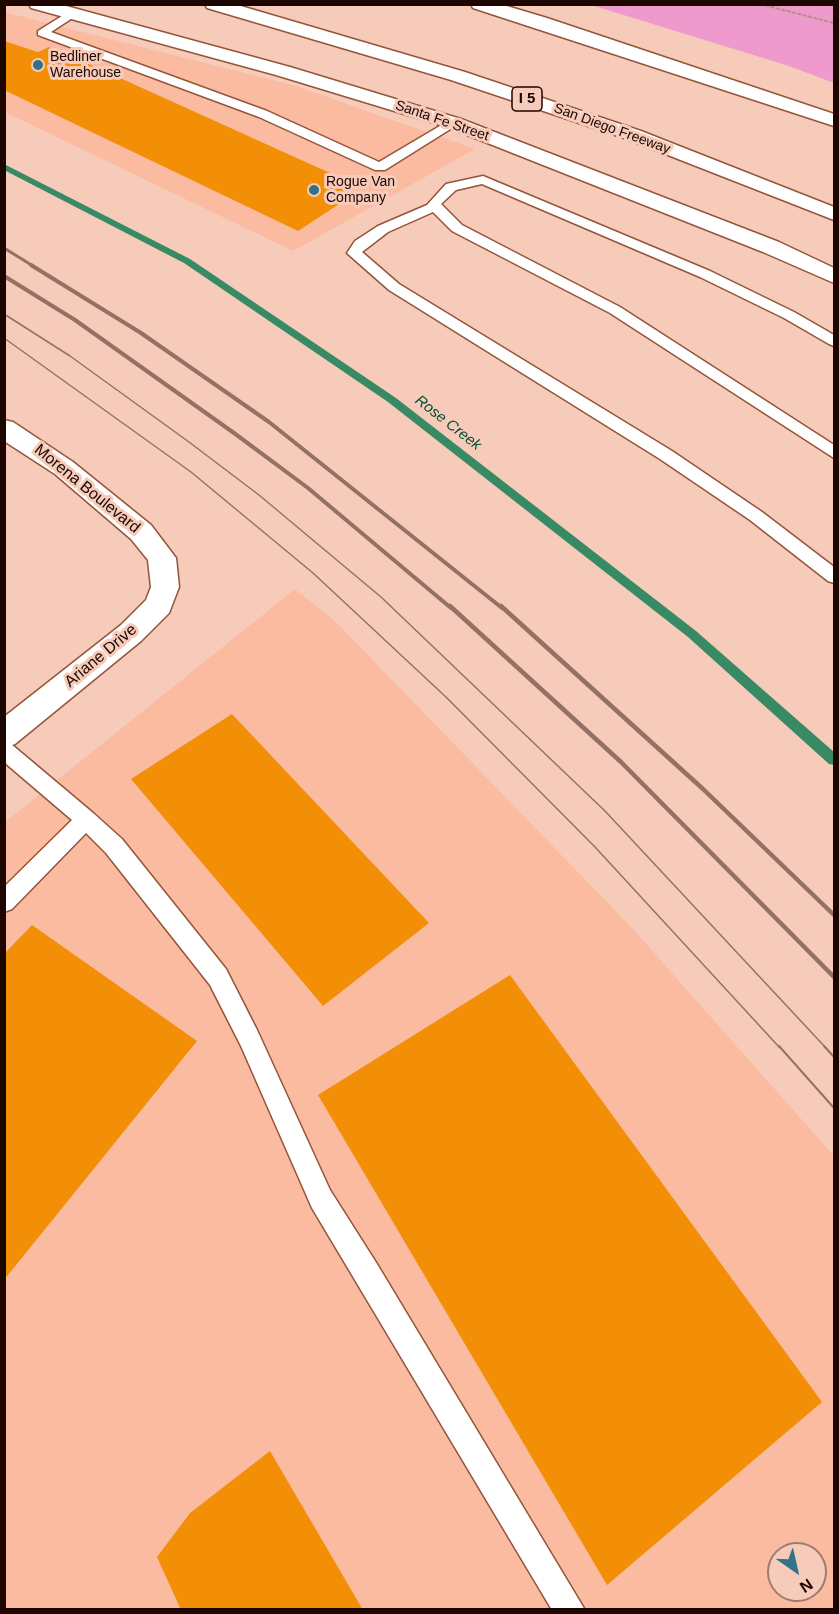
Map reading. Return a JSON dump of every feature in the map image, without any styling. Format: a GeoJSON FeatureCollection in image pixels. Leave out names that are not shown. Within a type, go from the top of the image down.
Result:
{"type":"FeatureCollection","features":[{"type":"Feature","properties":{"kind":"main road","name":"Santa Fe Street"},"geometry":{"type":"LineString","coordinates":[[37,4],[283,71],[454,123],[771,247],[834,276]]}},
{"type":"Feature","properties":{"kind":"main road","name":"San Diego Freeway"},"geometry":{"type":"LineString","coordinates":[[213,4],[458,75],[634,135],[834,214]]}},
{"type":"Feature","properties":{"kind":"main road"},"geometry":{"type":"LineString","coordinates":[[479,4],[564,29],[834,120]]}},
{"type":"Feature","properties":{"kind":"main road","name":"Morena Boulevard"},"geometry":{"type":"LineString","coordinates":[[4,428],[38,448],[90,489],[141,532],[162,558]]}},
{"type":"Feature","properties":{"kind":"main road","name":"Ariane Drive"},"geometry":{"type":"LineString","coordinates":[[4,735],[131,633],[159,605],[165,587],[162,558]]}},
{"type":"Feature","properties":{"kind":"lane"},"geometry":{"type":"LineString","coordinates":[[74,13],[42,33],[263,114],[380,167],[454,123]]}},
{"type":"Feature","properties":{"kind":"lane"},"geometry":{"type":"LineString","coordinates":[[834,341],[789,315],[705,274],[483,180],[451,187],[433,204],[457,228],[615,310],[834,452]]}},
{"type":"Feature","properties":{"kind":"lane"},"geometry":{"type":"LineString","coordinates":[[435,206],[383,229],[360,244],[354,253],[394,286],[666,455],[756,516],[834,576]]}},
{"type":"Feature","properties":{"kind":"lane"},"geometry":{"type":"LineString","coordinates":[[4,750],[86,819],[114,846],[218,977],[249,1038],[321,1200],[368,1273],[570,1610]]}},
{"type":"Feature","properties":{"kind":"lane"},"geometry":{"type":"LineString","coordinates":[[4,902],[86,819]]}},
{"type":"Feature","properties":{"kind":"path"},"geometry":{"type":"LineString","coordinates":[[760,4],[834,23]]}},
{"type":"Feature","properties":{"kind":"shaded area"},"geometry":{"type":"Polygon","coordinates":[[[591,5],[834,5],[834,83],[789,66],[591,5]]]}},
{"type":"Feature","properties":{"kind":"shaded area"},"geometry":{"type":"Polygon","coordinates":[[[4,12],[296,86],[475,149],[293,251],[5,112],[4,12]]]}},
{"type":"Feature","properties":{"kind":"shaded area"},"geometry":{"type":"Polygon","coordinates":[[[295,589],[336,622],[632,928],[834,1156],[834,1609],[5,1610],[5,822],[295,589]]]}},
{"type":"Feature","properties":{"kind":"building"},"geometry":{"type":"Polygon","coordinates":[[[4,41],[38,52],[49,47],[98,68],[352,183],[342,190],[353,195],[298,231],[4,90],[4,41]]]}},
{"type":"Feature","properties":{"kind":"building"},"geometry":{"type":"Polygon","coordinates":[[[232,714],[429,923],[323,1006],[131,779],[232,714]]]}},
{"type":"Feature","properties":{"kind":"building"},"geometry":{"type":"Polygon","coordinates":[[[32,925],[197,1041],[4,1280],[4,954],[32,925]]]}},
{"type":"Feature","properties":{"kind":"building"},"geometry":{"type":"Polygon","coordinates":[[[510,975],[822,1402],[607,1585],[318,1095],[510,975]]]}},
{"type":"Feature","properties":{"kind":"building"},"geometry":{"type":"Polygon","coordinates":[[[270,1451],[363,1610],[181,1610],[157,1557],[190,1513],[270,1451]]]}},
{"type":"Feature","properties":{"kind":"waterway","name":"Rose Creek"},"geometry":{"type":"LineString","coordinates":[[4,166],[187,261],[392,400],[692,634],[834,760]]}},
{"type":"Feature","properties":{"kind":"tram line"},"geometry":{"type":"LineString","coordinates":[[4,314],[70,356],[189,442],[259,495],[381,597],[605,811],[826,1048]]}},
{"type":"Feature","properties":{"kind":"tram line"},"geometry":{"type":"LineString","coordinates":[[4,338],[191,472],[313,573],[447,698],[595,847],[780,1048]]}},
{"type":"Feature","properties":{"kind":"tram line"},"geometry":{"type":"LineString","coordinates":[[779,1046],[834,1108]]}},
{"type":"Feature","properties":{"kind":"tram line"},"geometry":{"type":"LineString","coordinates":[[824,1046],[834,1057]]}},
{"type":"Feature","properties":{"kind":"railway"},"geometry":{"type":"LineString","coordinates":[[4,248],[33,266]]}},
{"type":"Feature","properties":{"kind":"railway"},"geometry":{"type":"LineString","coordinates":[[31,265],[141,333],[269,422],[502,608]]}},
{"type":"Feature","properties":{"kind":"railway"},"geometry":{"type":"LineString","coordinates":[[4,276],[75,320],[234,433],[308,488],[451,608]]}},
{"type":"Feature","properties":{"kind":"railway"},"geometry":{"type":"LineString","coordinates":[[450,606],[621,762],[834,977]]}},
{"type":"Feature","properties":{"kind":"railway"},"geometry":{"type":"LineString","coordinates":[[501,606],[703,789],[834,915]]}},
{"type":"Feature","properties":{"kind":"place","name":"Bedliner Warehouse"},"geometry":{"type":"Point","coordinates":[38,65]}},
{"type":"Feature","properties":{"kind":"place","name":"Rogue Van Company"},"geometry":{"type":"Point","coordinates":[314,190]}}]}
